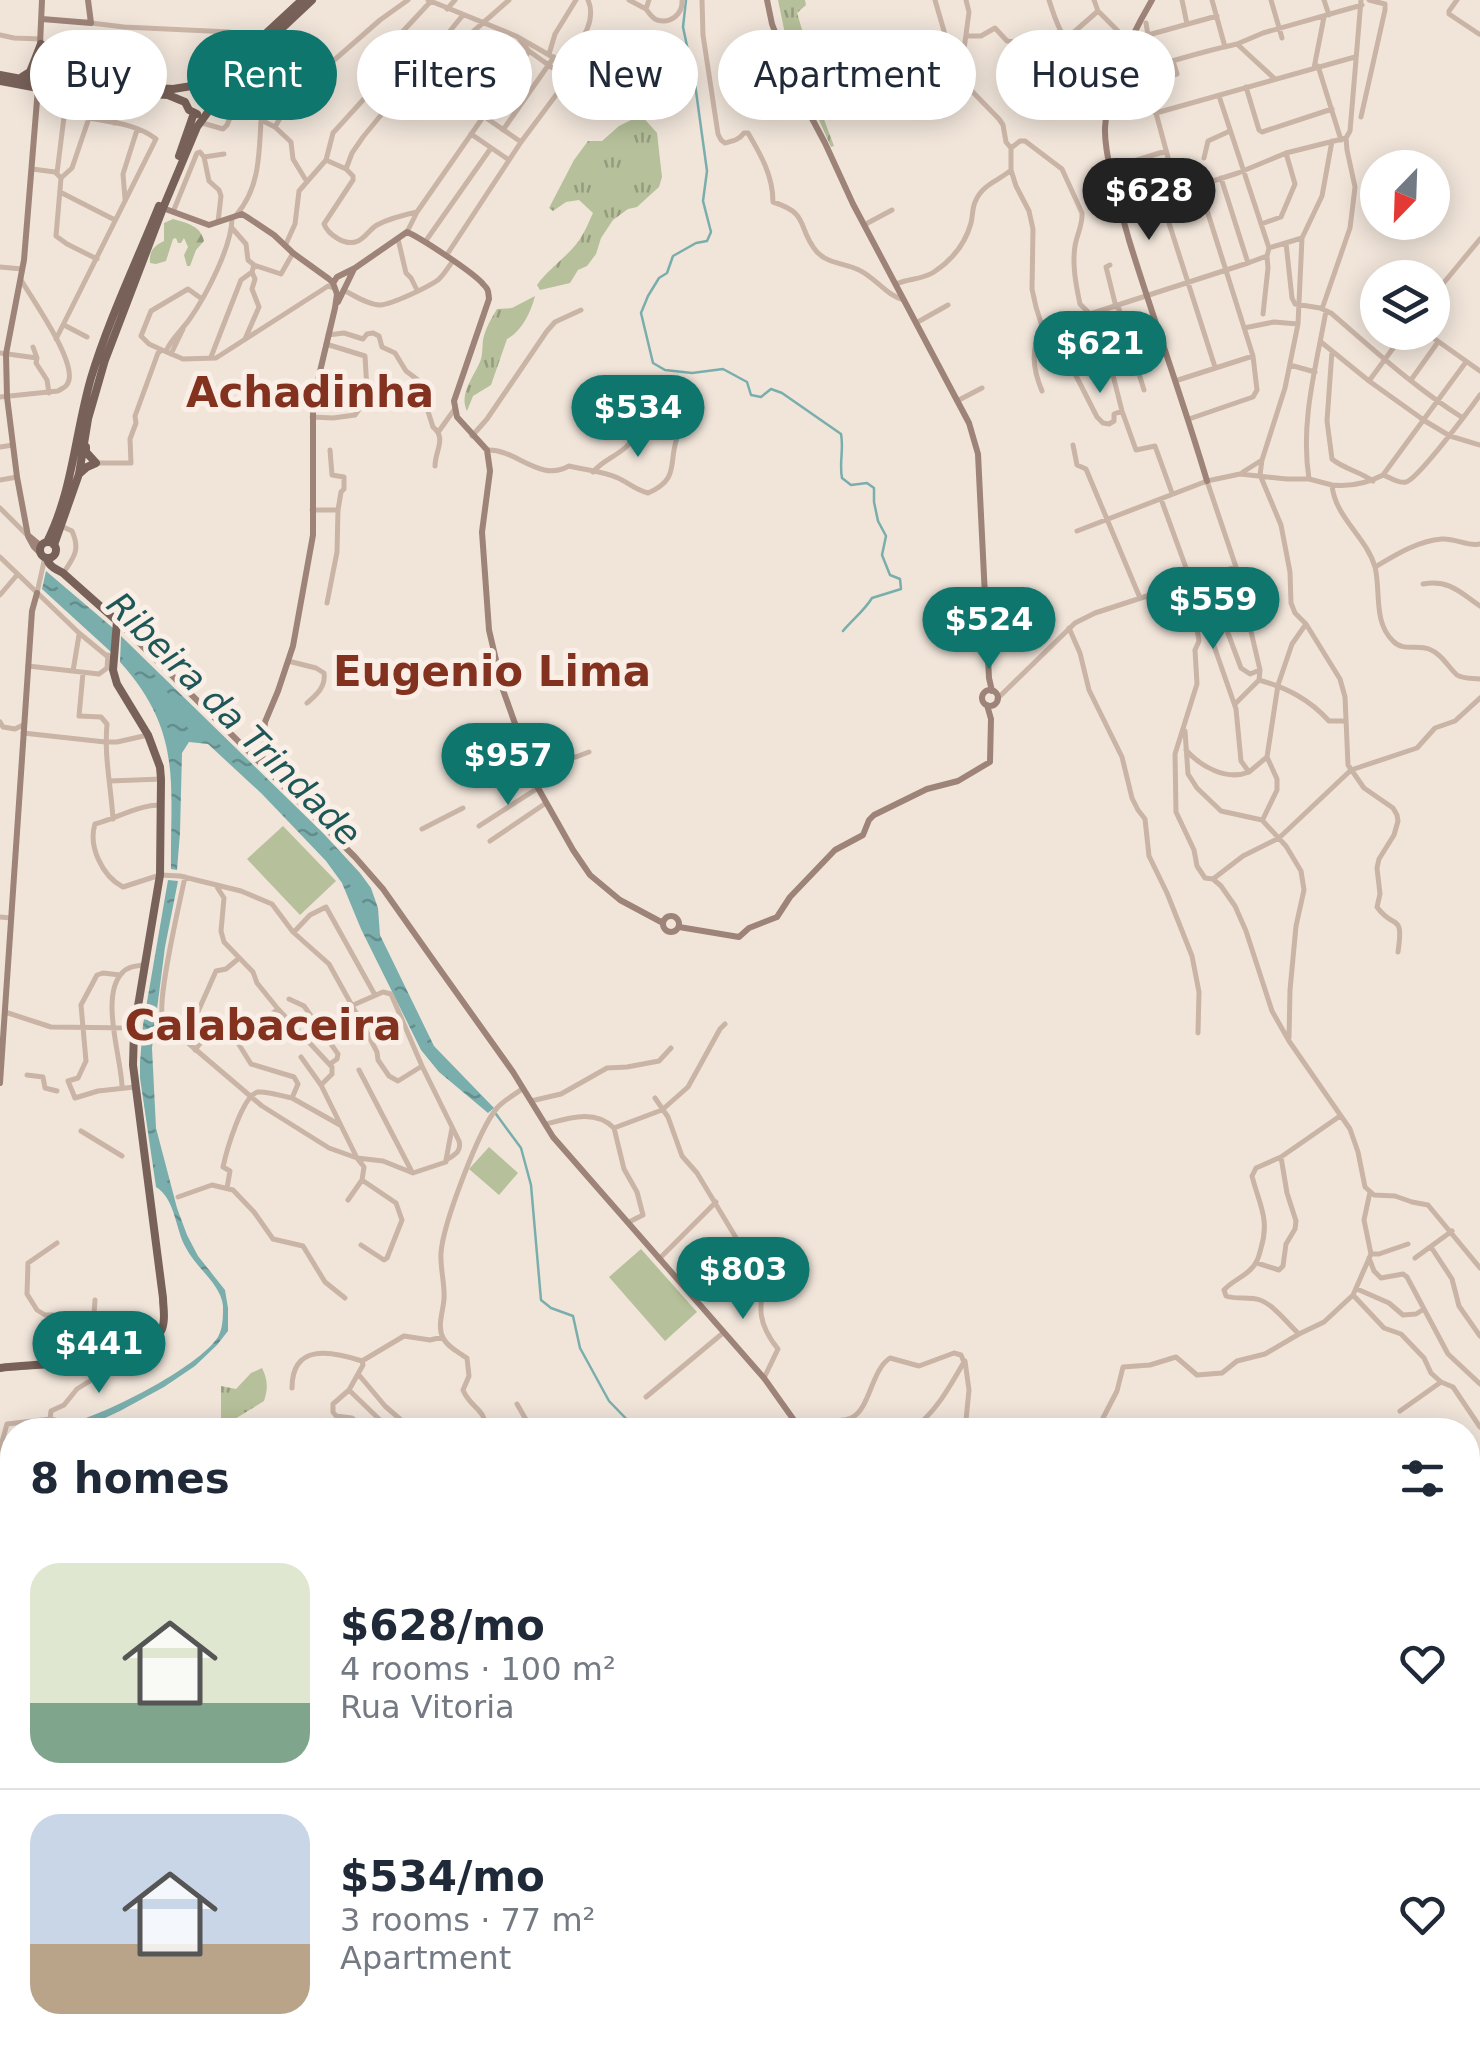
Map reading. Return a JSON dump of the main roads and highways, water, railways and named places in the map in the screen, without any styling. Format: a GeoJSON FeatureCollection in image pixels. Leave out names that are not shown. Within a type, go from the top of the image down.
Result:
{"type":"FeatureCollection","features":[{"type":"Feature","properties":{"kind":"main road"},"geometry":{"type":"LineString","coordinates":[[270,30],[302,0]]}},
{"type":"Feature","properties":{"kind":"main road"},"geometry":{"type":"LineString","coordinates":[[281,30],[312,0]]}},
{"type":"Feature","properties":{"kind":"main road"},"geometry":{"type":"LineString","coordinates":[[18,79],[30,72]]}},
{"type":"Feature","properties":{"kind":"main road"},"geometry":{"type":"LineString","coordinates":[[0,78],[30,82]]}},
{"type":"Feature","properties":{"kind":"main road"},"geometry":{"type":"LineString","coordinates":[[0,78],[30,83]]}},
{"type":"Feature","properties":{"kind":"main road"},"geometry":{"type":"LineString","coordinates":[[187,92],[187,108]]}},
{"type":"Feature","properties":{"kind":"main road"},"geometry":{"type":"LineString","coordinates":[[167,95],[185,102]]}},
{"type":"Feature","properties":{"kind":"main road"},"geometry":{"type":"LineString","coordinates":[[0,1368],[127,1353],[150,1343],[164,1326],[133,1065],[134,1028],[163,875],[160,767],[148,735],[117,684],[111,662],[118,624],[47,562],[46,552],[69,482],[86,399],[102,346],[192,120]]}},
{"type":"Feature","properties":{"kind":"main road"},"geometry":{"type":"LineString","coordinates":[[46,552],[61,526],[79,474],[99,379],[160,207],[200,120]]}},
{"type":"Feature","properties":{"kind":"main road"},"geometry":{"type":"LineString","coordinates":[[79,474],[96,463],[86,452],[85,442]]}},
{"type":"Feature","properties":{"kind":"water"},"geometry":{"type":"Polygon","coordinates":[[[46,571],[113,628],[111,652],[42,589],[46,571]]]}},
{"type":"Feature","properties":{"kind":"water"},"geometry":{"type":"Polygon","coordinates":[[[121,636],[360,873],[378,908],[380,935],[434,1046],[494,1108],[488,1113],[439,1072],[421,1050],[342,883],[326,861],[208,744],[189,742],[182,753],[177,870],[171,869],[171,784],[164,736],[140,687],[120,662],[121,636]]]}},
{"type":"Feature","properties":{"kind":"water"},"geometry":{"type":"Polygon","coordinates":[[[168,880],[178,881],[152,1048],[156,1128],[187,1235],[225,1290],[228,1331],[195,1366],[164,1387],[105,1418],[86,1418],[147,1390],[191,1362],[218,1337],[222,1326],[223,1306],[218,1290],[190,1255],[171,1207],[156,1187],[140,1078],[143,1025],[168,880]]]}},
{"type":"Feature","properties":{"kind":"waterway"},"geometry":{"type":"LineString","coordinates":[[686,0],[683,27],[707,171],[703,201],[711,232],[707,241],[673,256],[667,273],[648,296],[641,313],[653,363],[665,370],[692,373],[723,369],[747,382],[751,395],[761,397],[771,389],[782,393],[841,434],[842,478],[851,485],[867,483],[874,488],[878,521],[886,536],[882,555],[890,575],[900,579],[901,589],[872,598],[843,631]]}},
{"type":"Feature","properties":{"kind":"waterway","name":"Ribeira da Trindade"},"geometry":{"type":"LineString","coordinates":[[496,1114],[521,1148],[531,1185],[541,1300],[573,1316],[580,1348],[609,1401],[625,1418]]}},
{"type":"Feature","properties":{"kind":"district","name":"Achadinha"},"geometry":{"type":"Point","coordinates":[310,392]}},
{"type":"Feature","properties":{"kind":"district","name":"Eugenio Lima"},"geometry":{"type":"Point","coordinates":[492,671]}},
{"type":"Feature","properties":{"kind":"district","name":"Calabaceira"},"geometry":{"type":"Point","coordinates":[263,1025]}}]}
